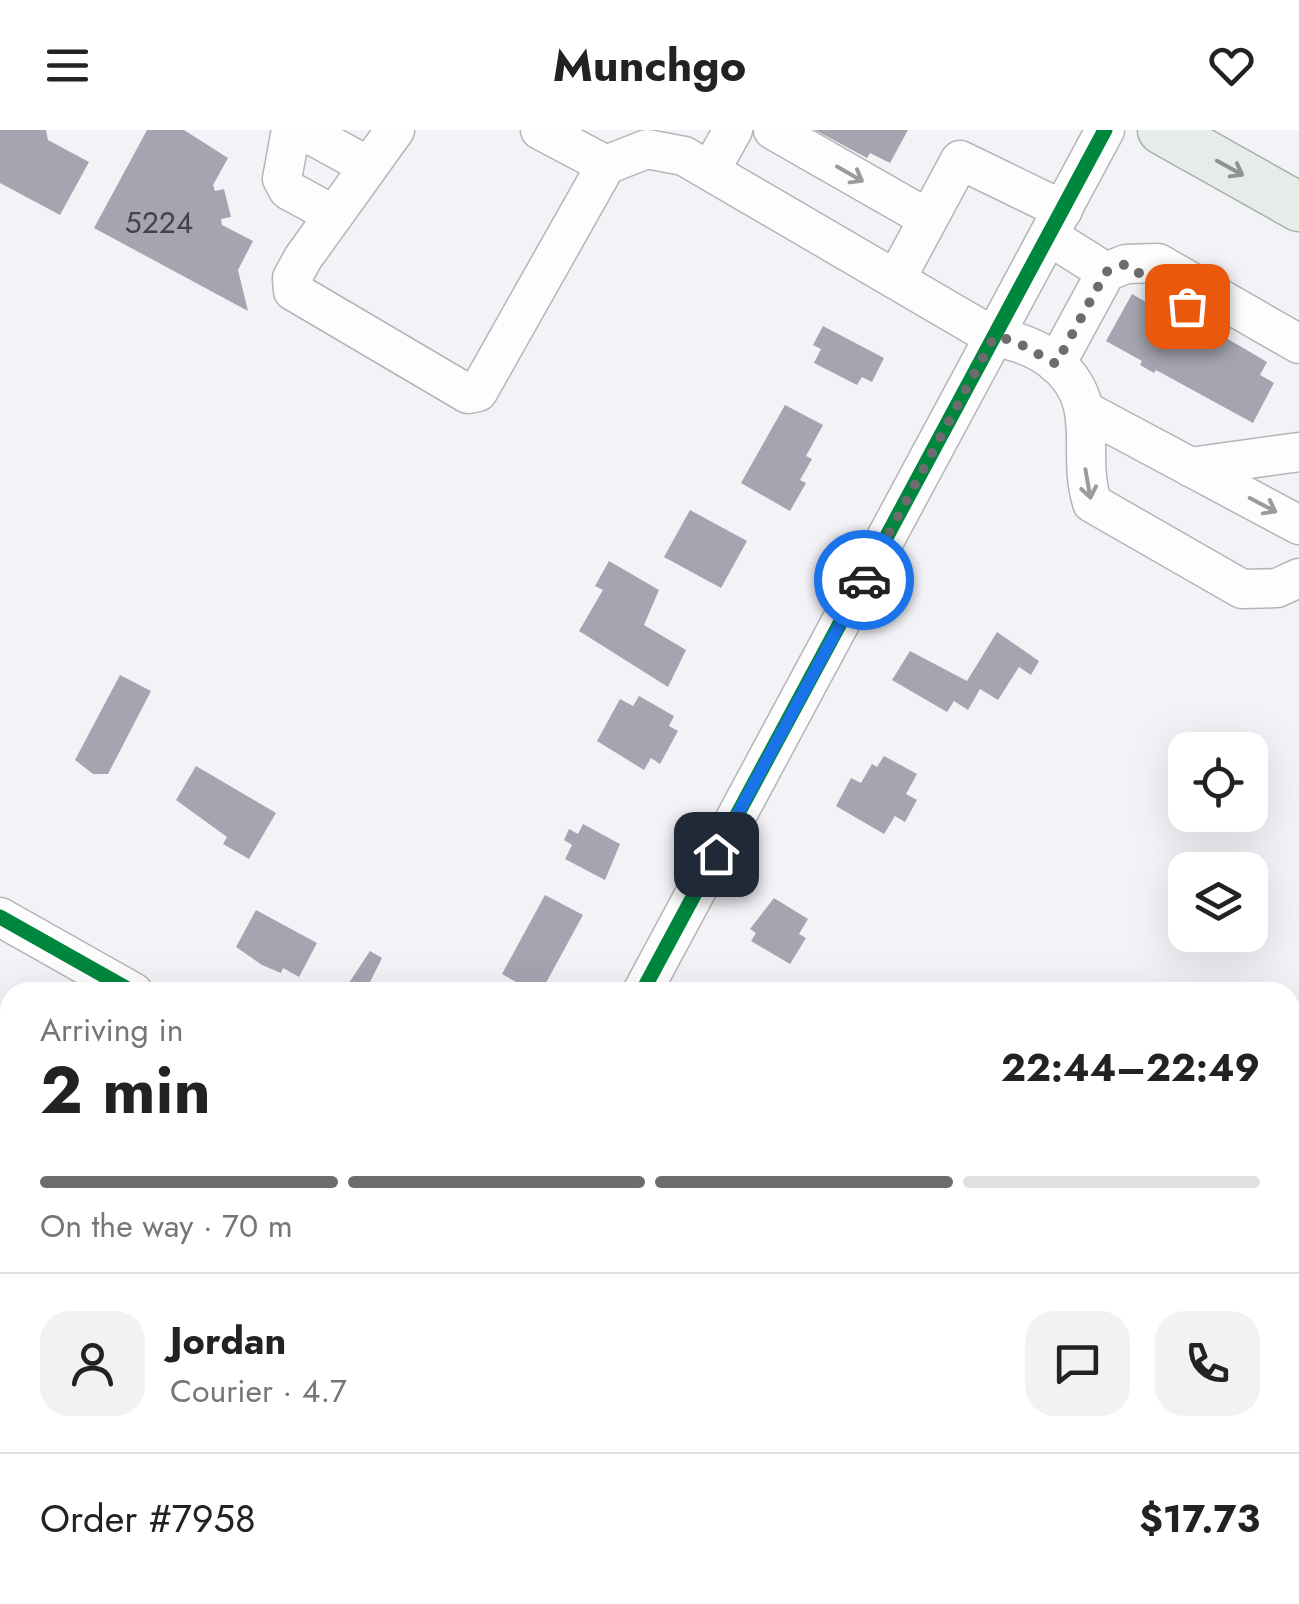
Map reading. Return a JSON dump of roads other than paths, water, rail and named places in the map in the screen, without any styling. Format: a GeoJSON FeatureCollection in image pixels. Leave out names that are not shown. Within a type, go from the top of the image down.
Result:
{"type":"FeatureCollection","features":[{"type":"Feature","properties":{"kind":"main road"},"geometry":{"type":"LineString","coordinates":[[1162,130],[1299,207]]}},
{"type":"Feature","properties":{"kind":"street"},"geometry":{"type":"LineString","coordinates":[[291,130],[282,179],[288,190],[334,215]]}},
{"type":"Feature","properties":{"kind":"street"},"geometry":{"type":"LineString","coordinates":[[302,130],[368,166]]}},
{"type":"Feature","properties":{"kind":"street"},"geometry":{"type":"LineString","coordinates":[[395,130],[292,278],[293,291],[458,388],[478,392],[606,164],[647,150],[670,150],[994,337],[1013,340],[1056,364],[1079,384],[1084,410],[1085,480],[1092,503],[1242,589],[1278,588],[1299,578]]}},
{"type":"Feature","properties":{"kind":"street"},"geometry":{"type":"LineString","coordinates":[[540,130],[606,164]]}},
{"type":"Feature","properties":{"kind":"street"},"geometry":{"type":"LineString","coordinates":[[710,171],[734,130]]}},
{"type":"Feature","properties":{"kind":"street"},"geometry":{"type":"LineString","coordinates":[[774,130],[927,218]]}},
{"type":"Feature","properties":{"kind":"street"},"geometry":{"type":"LineString","coordinates":[[647,982],[1106,130]]}},
{"type":"Feature","properties":{"kind":"street"},"geometry":{"type":"LineString","coordinates":[[896,279],[962,145],[1116,268],[1299,368]]}},
{"type":"Feature","properties":{"kind":"street"},"geometry":{"type":"LineString","coordinates":[[1116,268],[1158,263],[1299,344]]}},
{"type":"Feature","properties":{"kind":"street"},"geometry":{"type":"LineString","coordinates":[[1056,364],[1116,268]]}},
{"type":"Feature","properties":{"kind":"street"},"geometry":{"type":"LineString","coordinates":[[1084,410],[1299,525]]}},
{"type":"Feature","properties":{"kind":"street"},"geometry":{"type":"LineString","coordinates":[[1190,466],[1299,452]]}},
{"type":"Feature","properties":{"kind":"street"},"geometry":{"type":"LineString","coordinates":[[0,916],[116,982]]}}]}
